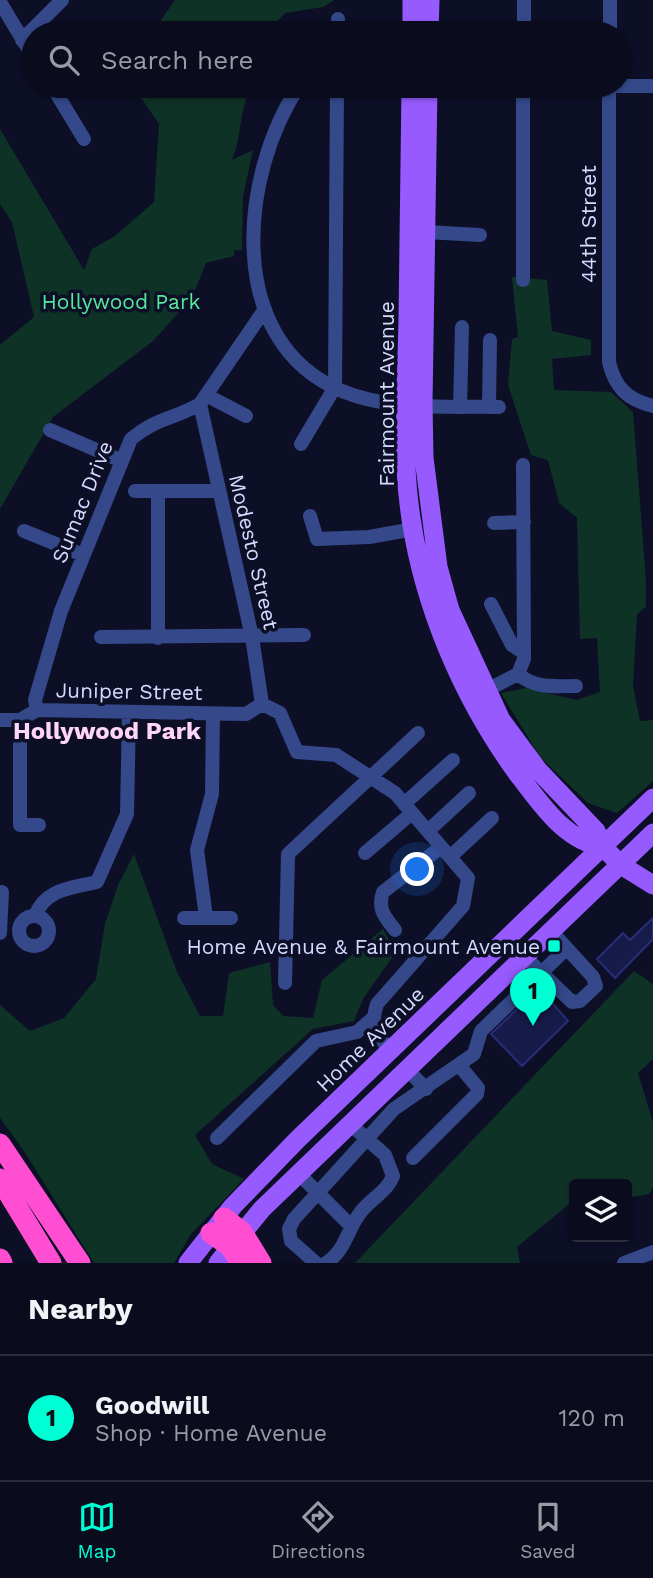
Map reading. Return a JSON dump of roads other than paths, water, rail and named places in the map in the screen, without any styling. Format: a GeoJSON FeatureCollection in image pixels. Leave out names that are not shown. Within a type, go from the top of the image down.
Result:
{"type":"FeatureCollection","features":[{"type":"Feature","properties":{"kind":"highway"},"geometry":{"type":"LineString","coordinates":[[0,1144],[80,1263]]}},
{"type":"Feature","properties":{"kind":"highway"},"geometry":{"type":"LineString","coordinates":[[0,1179],[51,1263]]}},
{"type":"Feature","properties":{"kind":"highway"},"geometry":{"type":"LineString","coordinates":[[217,1225],[233,1251],[261,1263]]}},
{"type":"Feature","properties":{"kind":"main road"},"geometry":{"type":"LineString","coordinates":[[412,0],[412,21]]}},
{"type":"Feature","properties":{"kind":"main road"},"geometry":{"type":"LineString","coordinates":[[429,21],[430,0]]}},
{"type":"Feature","properties":{"kind":"main road","name":"Fairmount Avenue"},"geometry":{"type":"LineString","coordinates":[[411,98],[415,404],[438,567],[478,695]]}},
{"type":"Feature","properties":{"kind":"main road","name":"Fairmount Avenue"},"geometry":{"type":"LineString","coordinates":[[428,98],[426,232],[415,404],[406,468],[414,529],[438,623],[478,695],[527,755],[596,831],[603,847],[621,865],[653,885]]}},
{"type":"Feature","properties":{"kind":"main road","name":"Home Avenue"},"geometry":{"type":"LineString","coordinates":[[188,1263],[217,1225],[391,1050],[653,798]]}},
{"type":"Feature","properties":{"kind":"main road"},"geometry":{"type":"LineString","coordinates":[[233,1251],[299,1174],[653,833]]}},
{"type":"Feature","properties":{"kind":"street"},"geometry":{"type":"LineString","coordinates":[[41,21],[62,0]]}},
{"type":"Feature","properties":{"kind":"street"},"geometry":{"type":"LineString","coordinates":[[524,0],[524,21]]}},
{"type":"Feature","properties":{"kind":"street"},"geometry":{"type":"LineString","coordinates":[[610,0],[610,21]]}},
{"type":"Feature","properties":{"kind":"street"},"geometry":{"type":"LineString","coordinates":[[0,2],[21,38]]}},
{"type":"Feature","properties":{"kind":"street"},"geometry":{"type":"LineString","coordinates":[[632,86],[653,86]]}},
{"type":"Feature","properties":{"kind":"street"},"geometry":{"type":"LineString","coordinates":[[59,98],[84,139]]}},
{"type":"Feature","properties":{"kind":"street"},"geometry":{"type":"LineString","coordinates":[[291,98],[282,111],[269,143],[255,194],[255,271],[265,309],[288,351],[301,366],[334,387],[376,402],[494,407],[491,341]]}},
{"type":"Feature","properties":{"kind":"street"},"geometry":{"type":"LineString","coordinates":[[301,444],[334,387],[337,98]]}},
{"type":"Feature","properties":{"kind":"street"},"geometry":{"type":"LineString","coordinates":[[523,98],[523,280]]}},
{"type":"Feature","properties":{"kind":"street","name":"44th Street"},"geometry":{"type":"LineString","coordinates":[[610,98],[609,362],[623,393],[634,401],[653,406]]}},
{"type":"Feature","properties":{"kind":"street"},"geometry":{"type":"LineString","coordinates":[[426,232],[480,235]]}},
{"type":"Feature","properties":{"kind":"street"},"geometry":{"type":"LineString","coordinates":[[246,416],[203,399],[265,309]]}},
{"type":"Feature","properties":{"kind":"street"},"geometry":{"type":"LineString","coordinates":[[460,407],[462,327]]}},
{"type":"Feature","properties":{"kind":"street","name":"Sumac Drive"},"geometry":{"type":"LineString","coordinates":[[37,710],[35,700],[61,611],[131,439],[149,424],[185,412],[203,399]]}},
{"type":"Feature","properties":{"kind":"street","name":"Modesto Street"},"geometry":{"type":"LineString","coordinates":[[203,399],[219,491],[252,637],[260,707]]}},
{"type":"Feature","properties":{"kind":"street"},"geometry":{"type":"LineString","coordinates":[[50,430],[122,461]]}},
{"type":"Feature","properties":{"kind":"street"},"geometry":{"type":"LineString","coordinates":[[478,695],[518,674],[524,653],[523,465]]}},
{"type":"Feature","properties":{"kind":"street"},"geometry":{"type":"LineString","coordinates":[[135,491],[219,491]]}},
{"type":"Feature","properties":{"kind":"street"},"geometry":{"type":"LineString","coordinates":[[158,638],[159,491]]}},
{"type":"Feature","properties":{"kind":"street"},"geometry":{"type":"LineString","coordinates":[[310,516],[317,539],[369,537],[414,529]]}},
{"type":"Feature","properties":{"kind":"street"},"geometry":{"type":"LineString","coordinates":[[494,523],[524,522]]}},
{"type":"Feature","properties":{"kind":"street"},"geometry":{"type":"LineString","coordinates":[[24,531],[83,555]]}},
{"type":"Feature","properties":{"kind":"street"},"geometry":{"type":"LineString","coordinates":[[491,604],[512,645],[524,653]]}},
{"type":"Feature","properties":{"kind":"street"},"geometry":{"type":"LineString","coordinates":[[100,636],[158,638],[304,635]]}},
{"type":"Feature","properties":{"kind":"street"},"geometry":{"type":"LineString","coordinates":[[518,674],[526,682],[542,686],[576,686]]}},
{"type":"Feature","properties":{"kind":"street"},"geometry":{"type":"LineString","coordinates":[[217,1138],[316,1041],[357,1032],[372,1019],[377,1004],[463,906],[468,878],[395,793],[336,755],[297,752],[280,713],[260,707]]}},
{"type":"Feature","properties":{"kind":"street","name":"Juniper Street"},"geometry":{"type":"LineString","coordinates":[[20,720],[37,710],[246,714],[260,707]]}},
{"type":"Feature","properties":{"kind":"street"},"geometry":{"type":"LineString","coordinates":[[35,916],[45,921],[49,930],[43,943],[28,945],[21,939],[19,930],[22,922],[35,916],[39,905],[56,891],[97,882],[127,814],[129,712]]}},
{"type":"Feature","properties":{"kind":"street"},"geometry":{"type":"LineString","coordinates":[[206,917],[197,850],[212,794],[213,714]]}},
{"type":"Feature","properties":{"kind":"street"},"geometry":{"type":"LineString","coordinates":[[0,720],[20,720],[20,825],[40,825]]}},
{"type":"Feature","properties":{"kind":"street"},"geometry":{"type":"LineString","coordinates":[[285,983],[288,854],[373,779],[379,768],[418,733]]}},
{"type":"Feature","properties":{"kind":"street"},"geometry":{"type":"LineString","coordinates":[[365,853],[453,761]]}},
{"type":"Feature","properties":{"kind":"street"},"geometry":{"type":"LineString","coordinates":[[428,831],[469,793]]}},
{"type":"Feature","properties":{"kind":"street"},"geometry":{"type":"LineString","coordinates":[[395,930],[382,912],[380,901],[383,892],[446,852],[492,818]]}},
{"type":"Feature","properties":{"kind":"street"},"geometry":{"type":"LineString","coordinates":[[2,892],[1,931],[19,930]]}},
{"type":"Feature","properties":{"kind":"street"},"geometry":{"type":"LineString","coordinates":[[184,918],[231,918]]}},
{"type":"Feature","properties":{"kind":"street"},"geometry":{"type":"LineString","coordinates":[[524,956],[572,1002],[580,1001],[596,986],[593,977],[551,931]]}},
{"type":"Feature","properties":{"kind":"street"},"geometry":{"type":"LineString","coordinates":[[316,1263],[291,1241],[289,1229],[317,1193],[394,1109],[474,1054],[481,1031],[567,948]]}},
{"type":"Feature","properties":{"kind":"street"},"geometry":{"type":"LineString","coordinates":[[372,1019],[376,1037],[391,1050]]}},
{"type":"Feature","properties":{"kind":"street"},"geometry":{"type":"LineString","coordinates":[[413,1158],[477,1094],[478,1088],[459,1065]]}},
{"type":"Feature","properties":{"kind":"street"},"geometry":{"type":"LineString","coordinates":[[407,1069],[426,1089]]}},
{"type":"Feature","properties":{"kind":"street"},"geometry":{"type":"LineString","coordinates":[[326,1263],[342,1248],[360,1211],[391,1183],[393,1176],[385,1155],[350,1124]]}},
{"type":"Feature","properties":{"kind":"street"},"geometry":{"type":"LineString","coordinates":[[299,1174],[351,1226]]}},
{"type":"Feature","properties":{"kind":"street"},"geometry":{"type":"LineString","coordinates":[[624,1263],[653,1252]]}},
{"type":"Feature","properties":{"kind":"place","name":"Home Avenue & Fairmount Avenue"},"geometry":{"type":"Point","coordinates":[554,946]}},
{"type":"Feature","properties":{"kind":"place","name":"Goodwill"},"geometry":{"type":"Point","coordinates":[533,1026]}},
{"type":"Feature","properties":{"kind":"district","name":"Hollywood Park"},"geometry":{"type":"Point","coordinates":[107,731]}}]}
